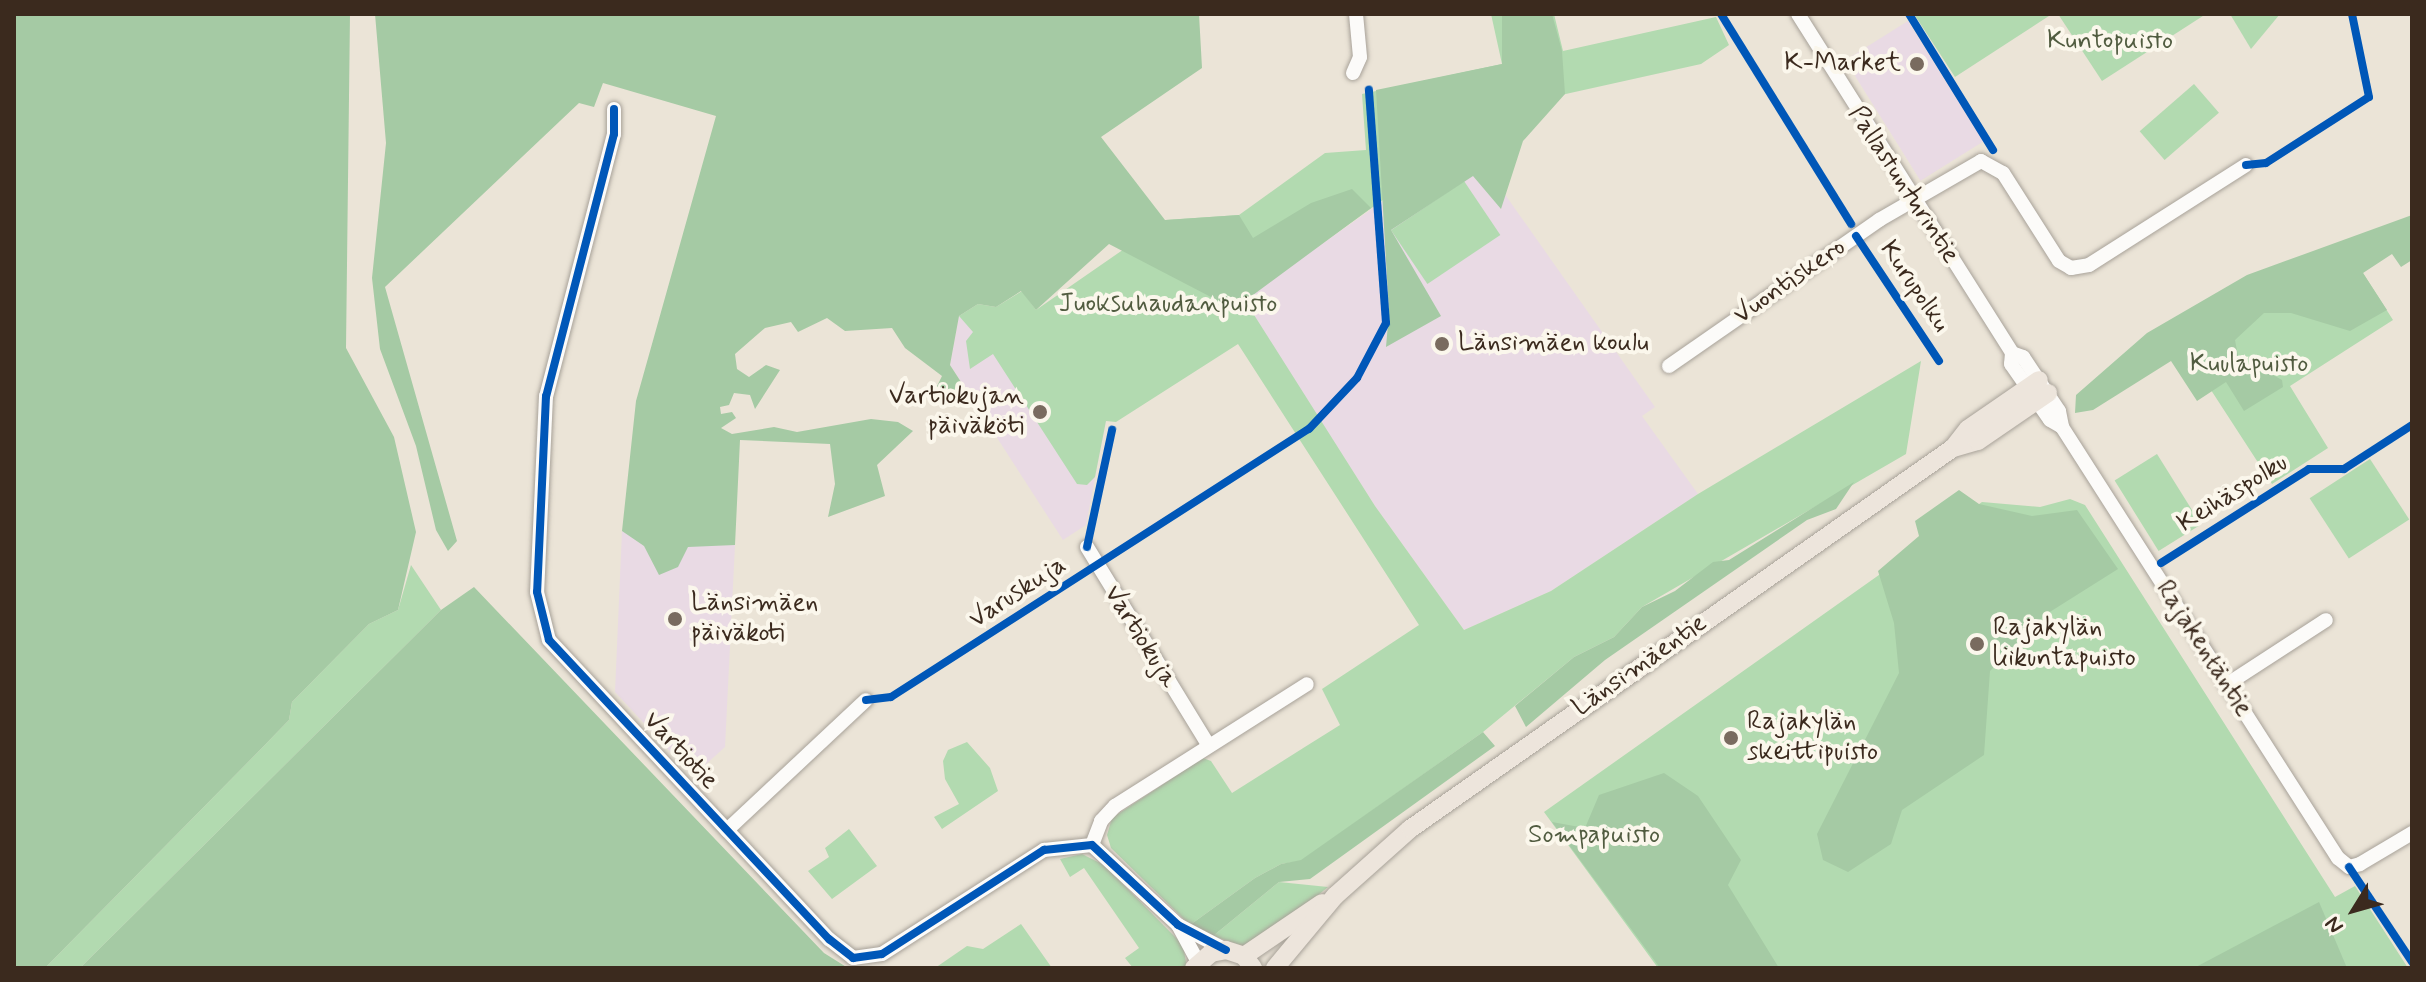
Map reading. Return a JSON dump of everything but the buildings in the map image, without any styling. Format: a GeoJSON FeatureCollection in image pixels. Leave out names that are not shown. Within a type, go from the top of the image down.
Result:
{"type":"FeatureCollection","features":[{"type":"Feature","properties":{"kind":"main road","name":"Länsimäentie"},"geometry":{"type":"LineString","coordinates":[[1196,965],[1241,958],[1335,896],[1410,829],[1953,448],[1978,441],[2038,391]]}},
{"type":"Feature","properties":{"kind":"main road","name":"Länsimäentie"},"geometry":{"type":"LineString","coordinates":[[1275,968],[1335,896]]}},
{"type":"Feature","properties":{"kind":"street"},"geometry":{"type":"LineString","coordinates":[[1353,73],[1360,57],[1356,14]]}},
{"type":"Feature","properties":{"kind":"street","name":"Pallastunturintie"},"geometry":{"type":"LineString","coordinates":[[1800,19],[1912,200],[2012,353],[2023,357],[2038,391]]}},
{"type":"Feature","properties":{"kind":"street","name":"Vartiotie"},"geometry":{"type":"LineString","coordinates":[[614,109],[614,134],[546,396],[539,616],[563,657],[829,939],[859,959],[893,948],[1044,850],[1092,845]]}},
{"type":"Feature","properties":{"kind":"street","name":"Vuontiskero"},"geometry":{"type":"LineString","coordinates":[[1669,366],[1912,200],[1974,164],[1990,162],[2003,173],[2059,261],[2080,268],[2246,165]]}},
{"type":"Feature","properties":{"kind":"street","name":"Rajakentäntie"},"geometry":{"type":"LineString","coordinates":[[2038,391],[2330,847],[2349,867],[2412,833]]}},
{"type":"Feature","properties":{"kind":"street","name":"Vartiokuja"},"geometry":{"type":"LineString","coordinates":[[1087,547],[1209,746]]}},
{"type":"Feature","properties":{"kind":"street"},"geometry":{"type":"LineString","coordinates":[[2226,685],[2326,620]]}},
{"type":"Feature","properties":{"kind":"street"},"geometry":{"type":"LineString","coordinates":[[1241,958],[1178,925],[1092,845],[1101,821],[1115,806],[1307,684]]}},
{"type":"Feature","properties":{"kind":"street"},"geometry":{"type":"LineString","coordinates":[[727,830],[866,700]]}},
{"type":"Feature","properties":{"kind":"street"},"geometry":{"type":"LineString","coordinates":[[1178,925],[1196,965]]}},
{"type":"Feature","properties":{"kind":"shaded area"},"geometry":{"type":"Polygon","coordinates":[[[1908,21],[1983,141],[1920,181],[1845,60],[1908,21]]]}},
{"type":"Feature","properties":{"kind":"shaded area","name":"Länsimäen koulu"},"geometry":{"type":"Polygon","coordinates":[[[1468,142],[1655,407],[1642,416],[1698,494],[1551,591],[1464,630],[1375,506],[1243,299],[1468,142]]]}},
{"type":"Feature","properties":{"kind":"shaded area","name":"Vartiokujan päiväköti"},"geometry":{"type":"Polygon","coordinates":[[[959,316],[1106,421],[1086,525],[1063,540],[950,365],[959,316]]]}},
{"type":"Feature","properties":{"kind":"shaded area","name":"Länsimäen päiväkoti"},"geometry":{"type":"Polygon","coordinates":[[[622,531],[735,545],[725,747],[693,776],[615,692],[622,531]]]}},
{"type":"Feature","properties":{"kind":"green space"},"geometry":{"type":"Polygon","coordinates":[[[14,14],[350,14],[346,348],[394,437],[416,532],[398,610],[369,624],[292,702],[289,720],[45,968],[14,968],[14,14]]]}},
{"type":"Feature","properties":{"kind":"green space"},"geometry":{"type":"Polygon","coordinates":[[[375,14],[1199,14],[1202,68],[1101,137],[1165,220],[1239,215],[1253,238],[1311,203],[1352,189],[1371,208],[1234,309],[1109,244],[1036,310],[1021,291],[996,307],[978,304],[959,316],[950,365],[974,402],[959,407],[937,386],[942,376],[905,348],[892,328],[845,331],[827,318],[798,332],[791,322],[765,328],[735,354],[737,369],[749,377],[766,365],[780,370],[755,409],[750,395],[734,393],[729,405],[720,407],[721,414],[732,412],[736,418],[721,428],[732,434],[774,427],[797,432],[871,419],[898,422],[913,431],[877,465],[885,496],[828,517],[835,484],[830,444],[740,440],[735,545],[688,547],[678,567],[659,575],[644,546],[622,531],[636,401],[716,116],[603,83],[594,107],[579,103],[385,287],[457,541],[448,551],[436,530],[416,446],[380,349],[372,278],[386,143],[375,14]]]}},
{"type":"Feature","properties":{"kind":"green space","name":"Juoksuhaudanpuisto"},"geometry":{"type":"Polygon","coordinates":[[[1491,14],[1554,14],[1563,51],[1716,17],[1729,45],[1701,64],[1516,105],[1244,299],[1375,506],[1464,630],[1551,591],[1698,494],[1921,361],[1906,454],[1642,607],[1614,637],[1574,657],[1483,732],[1301,861],[1281,864],[1255,878],[1190,925],[1111,848],[1107,835],[1112,818],[1203,758],[1211,761],[1232,793],[1340,725],[1322,689],[1419,625],[1238,344],[1116,422],[1106,421],[1095,477],[1087,485],[1077,484],[993,354],[970,369],[966,341],[973,332],[959,316],[978,304],[996,307],[1022,291],[1036,310],[1166,220],[1239,215],[1325,153],[1366,150],[1362,94],[1502,64],[1491,14]]]}},
{"type":"Feature","properties":{"kind":"green space"},"geometry":{"type":"Polygon","coordinates":[[[1502,14],[1552,14],[1562,51],[1565,94],[1523,141],[1501,209],[1473,176],[1391,230],[1441,316],[1386,347],[1389,312],[1376,90],[1502,64],[1502,14]]]}},
{"type":"Feature","properties":{"kind":"green space","name":"Kuntopuisto"},"geometry":{"type":"Polygon","coordinates":[[[1914,14],[2052,14],[1955,77],[1914,14]]]}},
{"type":"Feature","properties":{"kind":"green space","name":"Kuntopuisto"},"geometry":{"type":"Polygon","coordinates":[[[2058,14],[2206,14],[2102,81],[2058,14]]]}},
{"type":"Feature","properties":{"kind":"green space","name":"Kuntopuisto"},"geometry":{"type":"Polygon","coordinates":[[[2230,14],[2280,14],[2251,49],[2230,14]]]}},
{"type":"Feature","properties":{"kind":"green space"},"geometry":{"type":"Polygon","coordinates":[[[2194,84],[2219,113],[2165,160],[2140,131],[2194,84]]]}},
{"type":"Feature","properties":{"kind":"green space"},"geometry":{"type":"Polygon","coordinates":[[[1464,181],[1500,235],[1427,284],[1391,230],[1464,181]]]}},
{"type":"Feature","properties":{"kind":"green space"},"geometry":{"type":"Polygon","coordinates":[[[2412,215],[2412,260],[2401,267],[2392,254],[2363,273],[2387,310],[2350,331],[2291,313],[2264,313],[2235,340],[2240,366],[2257,366],[2282,380],[2283,387],[2244,411],[2226,382],[2197,401],[2171,361],[2093,410],[2075,413],[2076,395],[2147,333],[2247,275],[2412,215]]]}},
{"type":"Feature","properties":{"kind":"green space","name":"Kuulapuisto"},"geometry":{"type":"Polygon","coordinates":[[[2363,273],[2393,320],[2290,386],[2328,448],[2272,484],[2183,347],[2215,329],[2363,273]]]}},
{"type":"Feature","properties":{"kind":"green space"},"geometry":{"type":"Polygon","coordinates":[[[2157,454],[2201,524],[2159,551],[2115,480],[2157,454]]]}},
{"type":"Feature","properties":{"kind":"green space"},"geometry":{"type":"Polygon","coordinates":[[[2370,459],[2409,519],[2349,559],[2310,498],[2370,459]]]}},
{"type":"Feature","properties":{"kind":"green space"},"geometry":{"type":"Polygon","coordinates":[[[1854,482],[1836,509],[1807,520],[1605,660],[1526,727],[1515,706],[1574,657],[1614,637],[1642,607],[1675,591],[1713,562],[1729,560],[1854,482]]]}},
{"type":"Feature","properties":{"kind":"green space"},"geometry":{"type":"Polygon","coordinates":[[[1959,490],[1979,504],[2032,516],[2077,510],[2118,569],[2045,615],[1990,671],[1984,755],[1902,810],[1891,844],[1848,872],[1823,860],[1817,834],[1899,673],[1894,623],[1878,571],[1919,536],[1915,521],[1959,490]]]}},
{"type":"Feature","properties":{"kind":"green space","name":"Rajakylän liikuntapuisto"},"geometry":{"type":"Polygon","coordinates":[[[2070,499],[2085,505],[2335,897],[2355,886],[2408,968],[1658,968],[1544,812],[1982,502],[2040,507],[2070,499]]]}},
{"type":"Feature","properties":{"kind":"green space"},"geometry":{"type":"Polygon","coordinates":[[[411,565],[441,610],[80,968],[45,968],[289,720],[292,702],[369,624],[398,610],[411,565]]]}},
{"type":"Feature","properties":{"kind":"green space"},"geometry":{"type":"Polygon","coordinates":[[[474,587],[824,953],[848,968],[80,968],[441,610],[474,587]]]}},
{"type":"Feature","properties":{"kind":"green space"},"geometry":{"type":"Polygon","coordinates":[[[1483,732],[1495,746],[1310,879],[1279,882],[1213,936],[1190,925],[1255,878],[1281,864],[1301,860],[1483,732]]]}},
{"type":"Feature","properties":{"kind":"green space"},"geometry":{"type":"Polygon","coordinates":[[[967,742],[990,768],[998,791],[942,829],[934,817],[959,804],[945,779],[943,761],[948,750],[967,742]]]}},
{"type":"Feature","properties":{"kind":"green space","name":"Sompapuisto"},"geometry":{"type":"Polygon","coordinates":[[[1664,773],[1698,796],[1741,860],[1728,885],[1779,968],[1660,968],[1552,822],[1585,828],[1599,795],[1664,773]]]}},
{"type":"Feature","properties":{"kind":"green space"},"geometry":{"type":"Polygon","coordinates":[[[849,829],[877,866],[832,899],[808,871],[829,857],[825,848],[849,829]]]}},
{"type":"Feature","properties":{"kind":"green space"},"geometry":{"type":"Polygon","coordinates":[[[1082,854],[1104,865],[1183,945],[1187,968],[1133,968],[1125,958],[1139,948],[1084,868],[1070,877],[1060,859],[1082,854]]]}},
{"type":"Feature","properties":{"kind":"green space"},"geometry":{"type":"Polygon","coordinates":[[[1279,882],[1328,887],[1269,935],[1243,946],[1213,936],[1279,882]]]}},
{"type":"Feature","properties":{"kind":"green space"},"geometry":{"type":"Polygon","coordinates":[[[2319,902],[2347,968],[2194,968],[2319,902]]]}},
{"type":"Feature","properties":{"kind":"green space"},"geometry":{"type":"Polygon","coordinates":[[[1021,924],[1052,968],[935,968],[967,946],[983,949],[1021,924]]]}},
{"type":"Feature","properties":{"kind":"cycle path"},"geometry":{"type":"LineString","coordinates":[[1721,14],[1851,224]]}},
{"type":"Feature","properties":{"kind":"cycle path"},"geometry":{"type":"LineString","coordinates":[[1909,14],[1993,150]]}},
{"type":"Feature","properties":{"kind":"cycle path"},"geometry":{"type":"LineString","coordinates":[[2246,165],[2266,163],[2369,97],[2352,14]]}},
{"type":"Feature","properties":{"kind":"cycle path","name":"Varuskuja"},"geometry":{"type":"LineString","coordinates":[[866,700],[891,697],[1309,429],[1357,378],[1386,323],[1369,90]]}},
{"type":"Feature","properties":{"kind":"cycle path"},"geometry":{"type":"LineString","coordinates":[[614,109],[614,134],[546,396],[537,592],[549,640],[829,939],[853,958],[882,954],[1044,850],[1092,845],[1178,925],[1226,950]]}},
{"type":"Feature","properties":{"kind":"cycle path","name":"Kurupolku"},"geometry":{"type":"LineString","coordinates":[[1856,236],[1939,361]]}},
{"type":"Feature","properties":{"kind":"cycle path","name":"Keihäspolku"},"geometry":{"type":"LineString","coordinates":[[2161,563],[2309,469],[2344,469],[2412,425]]}},
{"type":"Feature","properties":{"kind":"cycle path"},"geometry":{"type":"LineString","coordinates":[[1087,547],[1112,430]]}},
{"type":"Feature","properties":{"kind":"cycle path"},"geometry":{"type":"LineString","coordinates":[[2349,867],[2412,962]]}},
{"type":"Feature","properties":{"kind":"place","name":"K-Market"},"geometry":{"type":"Point","coordinates":[1917,64]}},
{"type":"Feature","properties":{"kind":"place","name":"Länsimäen koulu"},"geometry":{"type":"Point","coordinates":[1442,344]}},
{"type":"Feature","properties":{"kind":"place","name":"Vartiokujan päiväköti"},"geometry":{"type":"Point","coordinates":[1040,412]}},
{"type":"Feature","properties":{"kind":"place","name":"Länsimäen päiväkoti"},"geometry":{"type":"Point","coordinates":[675,619]}},
{"type":"Feature","properties":{"kind":"place","name":"Rajakylän liikuntapuisto"},"geometry":{"type":"Point","coordinates":[1977,644]}},
{"type":"Feature","properties":{"kind":"place","name":"Rajakylän skeittipuisto"},"geometry":{"type":"Point","coordinates":[1731,738]}}]}
